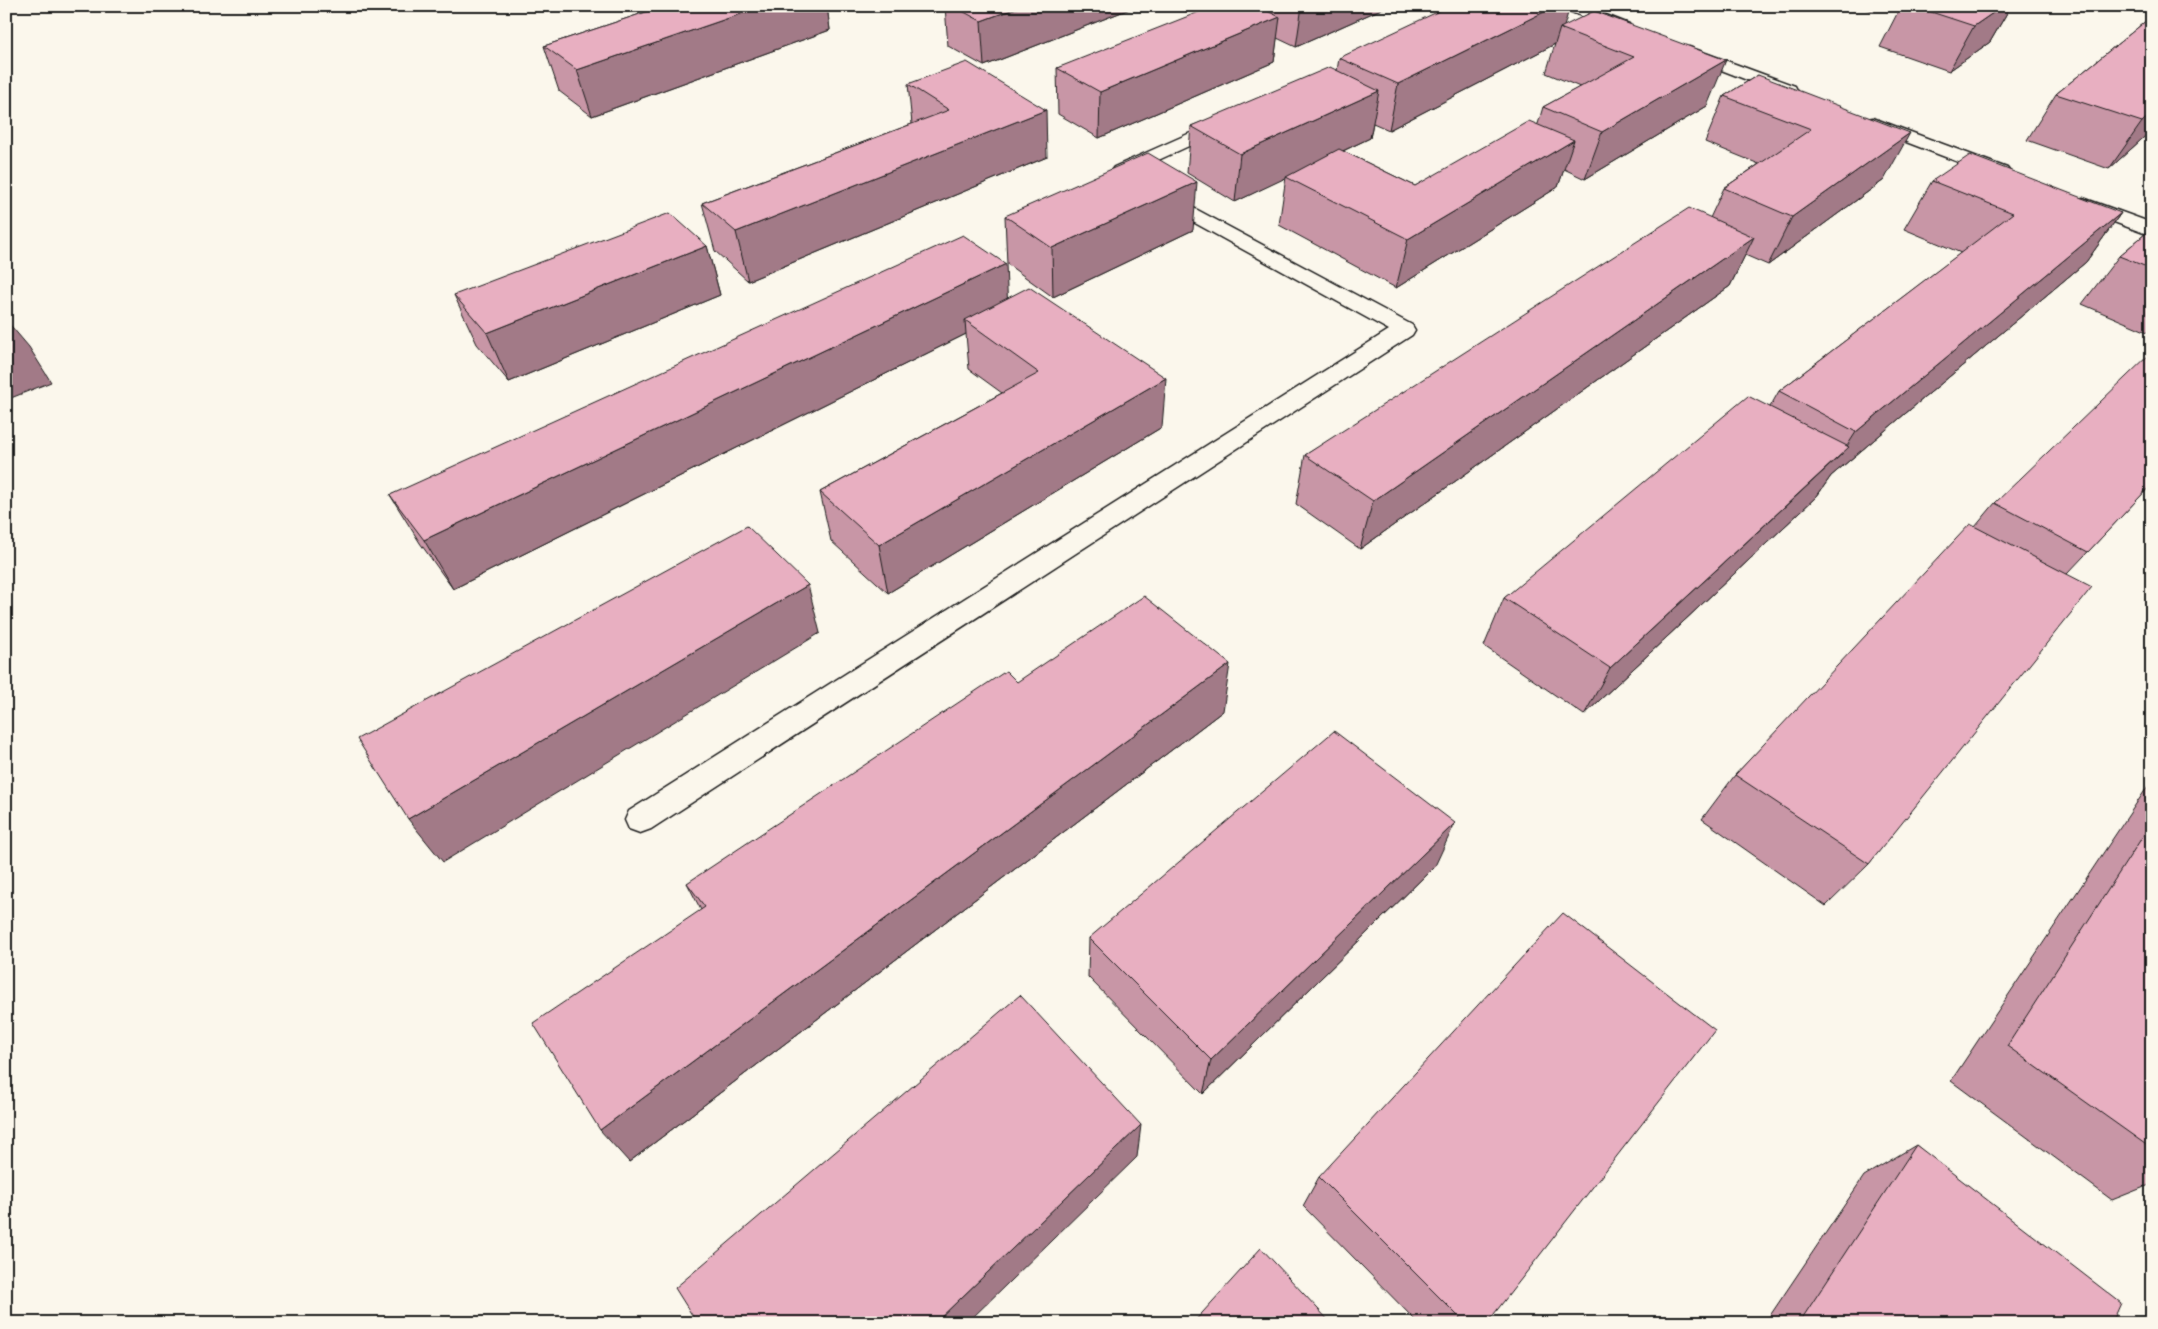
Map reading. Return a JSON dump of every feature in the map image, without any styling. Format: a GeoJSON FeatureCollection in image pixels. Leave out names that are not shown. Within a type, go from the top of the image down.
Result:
{"type":"FeatureCollection","features":[{"type":"Feature","properties":{"kind":"street"},"geometry":{"type":"LineString","coordinates":[[1569,6],[1643,35]]}},
{"type":"Feature","properties":{"kind":"street"},"geometry":{"type":"LineString","coordinates":[[1671,45],[1800,95]]}},
{"type":"Feature","properties":{"kind":"street"},"geometry":{"type":"LineString","coordinates":[[640,820],[1404,330],[1118,172],[1242,114]]}},
{"type":"Feature","properties":{"kind":"street"},"geometry":{"type":"LineString","coordinates":[[1856,116],[2013,177]]}},
{"type":"Feature","properties":{"kind":"street"},"geometry":{"type":"LineString","coordinates":[[2068,198],[2152,230]]}},
{"type":"Feature","properties":{"kind":"building"},"geometry":{"type":"Polygon","coordinates":[[[664,6],[764,6],[577,70],[544,46],[664,6]]]}},
{"type":"Feature","properties":{"kind":"building"},"geometry":{"type":"Polygon","coordinates":[[[953,6],[1022,6],[981,21],[953,6]]]}},
{"type":"Feature","properties":{"kind":"building"},"geometry":{"type":"Polygon","coordinates":[[[1214,6],[1256,6],[1280,17],[1100,92],[1057,68],[1214,6]]]}},
{"type":"Feature","properties":{"kind":"building"},"geometry":{"type":"Polygon","coordinates":[[[1450,6],[1556,6],[1398,84],[1339,58],[1450,6]]]}},
{"type":"Feature","properties":{"kind":"building"},"geometry":{"type":"Polygon","coordinates":[[[1913,6],[2003,6],[1974,26],[1913,6]]]}},
{"type":"Feature","properties":{"kind":"building"},"geometry":{"type":"Polygon","coordinates":[[[1594,11],[1726,60],[1602,132],[1543,107],[1634,57],[1560,28],[1594,11]]]}},
{"type":"Feature","properties":{"kind":"building"},"geometry":{"type":"Polygon","coordinates":[[[2152,16],[2152,113],[2142,122],[2056,94],[2152,16]]]}},
{"type":"Feature","properties":{"kind":"building"},"geometry":{"type":"Polygon","coordinates":[[[967,62],[1046,110],[736,232],[702,203],[949,110],[908,84],[967,62]]]}},
{"type":"Feature","properties":{"kind":"building"},"geometry":{"type":"Polygon","coordinates":[[[1330,67],[1379,91],[1240,154],[1191,126],[1330,67]]]}},
{"type":"Feature","properties":{"kind":"building"},"geometry":{"type":"Polygon","coordinates":[[[1758,75],[1910,133],[1792,217],[1724,188],[1811,129],[1724,96],[1758,75]]]}},
{"type":"Feature","properties":{"kind":"building"},"geometry":{"type":"Polygon","coordinates":[[[1529,121],[1574,140],[1408,239],[1286,177],[1339,149],[1415,186],[1529,121]]]}},
{"type":"Feature","properties":{"kind":"building"},"geometry":{"type":"Polygon","coordinates":[[[1148,153],[1197,182],[1052,248],[1005,216],[1148,153]]]}},
{"type":"Feature","properties":{"kind":"building"},"geometry":{"type":"Polygon","coordinates":[[[1970,155],[2121,213],[1856,432],[1779,391],[2013,213],[1932,181],[1970,155]]]}},
{"type":"Feature","properties":{"kind":"building"},"geometry":{"type":"Polygon","coordinates":[[[1689,208],[1754,237],[1373,501],[1305,455],[1689,208]]]}},
{"type":"Feature","properties":{"kind":"building"},"geometry":{"type":"Polygon","coordinates":[[[670,213],[707,246],[487,333],[454,295],[670,213]]]}},
{"type":"Feature","properties":{"kind":"building"},"geometry":{"type":"Polygon","coordinates":[[[2152,228],[2152,269],[2119,256],[2152,228]]]}},
{"type":"Feature","properties":{"kind":"building"},"geometry":{"type":"Polygon","coordinates":[[[963,235],[1006,264],[424,540],[390,495],[963,235]]]}},
{"type":"Feature","properties":{"kind":"building"},"geometry":{"type":"Polygon","coordinates":[[[1029,287],[1166,378],[879,545],[820,492],[1039,373],[965,320],[1029,287]]]}},
{"type":"Feature","properties":{"kind":"building"},"geometry":{"type":"Polygon","coordinates":[[[6,325],[11,333],[6,334],[6,325]]]}},
{"type":"Feature","properties":{"kind":"building"},"geometry":{"type":"Polygon","coordinates":[[[2152,352],[2152,484],[2088,552],[1995,503],[2152,352]]]}},
{"type":"Feature","properties":{"kind":"building"},"geometry":{"type":"Polygon","coordinates":[[[1748,396],[1849,447],[1610,668],[1504,598],[1748,396]]]}},
{"type":"Feature","properties":{"kind":"building"},"geometry":{"type":"Polygon","coordinates":[[[1970,524],[2092,587],[1869,864],[1735,775],[1970,524]]]}},
{"type":"Feature","properties":{"kind":"building"},"geometry":{"type":"Polygon","coordinates":[[[747,526],[808,585],[408,819],[357,739],[747,526]]]}},
{"type":"Feature","properties":{"kind":"building"},"geometry":{"type":"Polygon","coordinates":[[[1144,596],[1230,664],[600,1130],[533,1023],[705,907],[687,883],[1006,671],[1017,682],[1144,596]]]}},
{"type":"Feature","properties":{"kind":"building"},"geometry":{"type":"Polygon","coordinates":[[[1334,731],[1455,823],[1211,1060],[1089,938],[1334,731]]]}},
{"type":"Feature","properties":{"kind":"building"},"geometry":{"type":"Polygon","coordinates":[[[2152,822],[2152,1149],[2007,1046],[2152,822]]]}},
{"type":"Feature","properties":{"kind":"building"},"geometry":{"type":"Polygon","coordinates":[[[1563,913],[1715,1030],[1487,1323],[1465,1323],[1319,1177],[1563,913]]]}},
{"type":"Feature","properties":{"kind":"building"},"geometry":{"type":"Polygon","coordinates":[[[1020,995],[1141,1125],[935,1323],[697,1323],[675,1288],[1020,995]]]}},
{"type":"Feature","properties":{"kind":"building"},"geometry":{"type":"Polygon","coordinates":[[[1916,1145],[2121,1303],[2112,1323],[1799,1323],[1916,1145]]]}},
{"type":"Feature","properties":{"kind":"building"},"geometry":{"type":"Polygon","coordinates":[[[1261,1248],[1331,1323],[1193,1323],[1261,1248]]]}}]}
